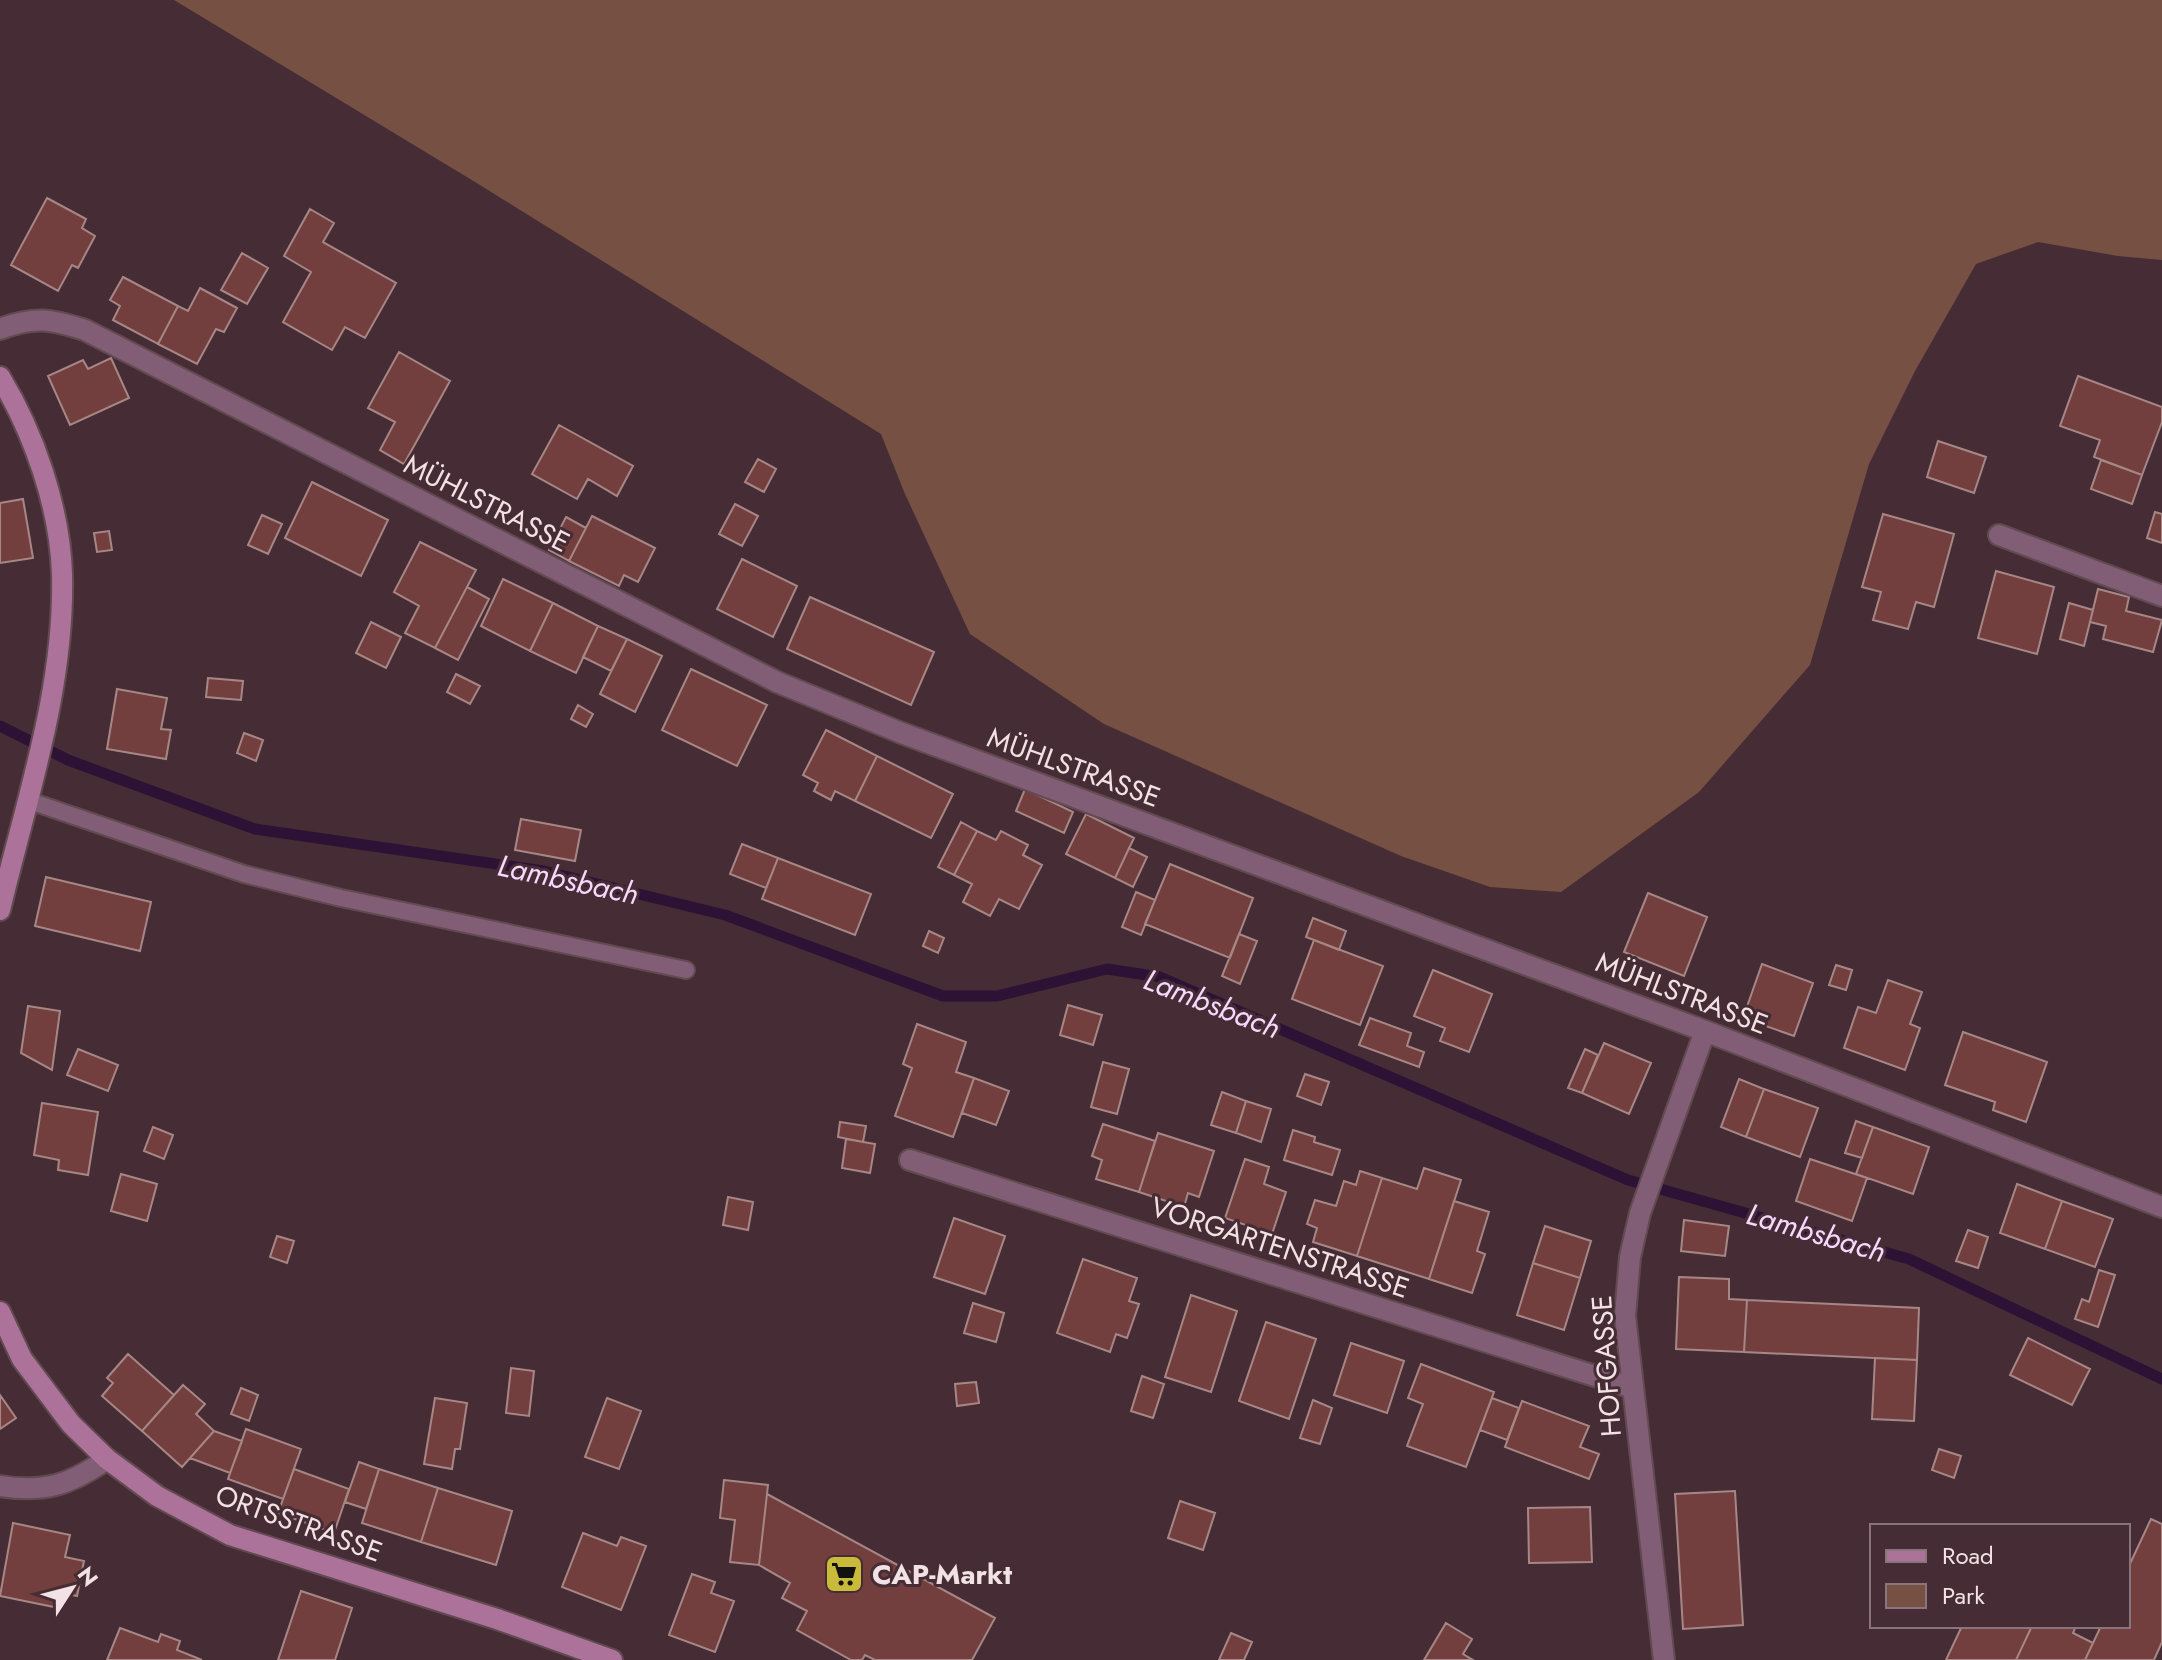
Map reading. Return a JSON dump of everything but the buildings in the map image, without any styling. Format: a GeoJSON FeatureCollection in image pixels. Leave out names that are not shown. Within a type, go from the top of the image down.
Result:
{"type":"FeatureCollection","features":[{"type":"Feature","properties":{"kind":"street","name":"MÜHLSTRASSE"},"geometry":{"type":"LineString","coordinates":[[0,329],[20,322],[50,319],[85,330],[777,682],[899,732],[1705,1031],[2162,1207]]}},
{"type":"Feature","properties":{"kind":"street"},"geometry":{"type":"LineString","coordinates":[[0,377],[17,405],[50,494],[62,572],[50,709],[0,910]]}},
{"type":"Feature","properties":{"kind":"street"},"geometry":{"type":"LineString","coordinates":[[1999,535],[2162,596]]}},
{"type":"Feature","properties":{"kind":"street","name":"HOFGASSE"},"geometry":{"type":"LineString","coordinates":[[1664,1660],[1625,1316],[1630,1257],[1640,1213],[1705,1031]]}},
{"type":"Feature","properties":{"kind":"street","name":"VORGARTENSTRASSE"},"geometry":{"type":"LineString","coordinates":[[910,1160],[1633,1388]]}},
{"type":"Feature","properties":{"kind":"street","name":"ORTSSTRASSE"},"geometry":{"type":"LineString","coordinates":[[0,1312],[22,1359],[71,1424],[107,1459],[157,1496],[230,1535],[497,1619],[612,1660]]}},
{"type":"Feature","properties":{"kind":"street"},"geometry":{"type":"LineString","coordinates":[[0,1486],[23,1489],[61,1485],[83,1476],[107,1459]]}},
{"type":"Feature","properties":{"kind":"lane"},"geometry":{"type":"LineString","coordinates":[[27,800],[244,874],[341,898],[686,970]]}},
{"type":"Feature","properties":{"kind":"green space"},"geometry":{"type":"Polygon","coordinates":[[[174,0],[2162,0],[2162,260],[2038,242],[1976,264],[1915,371],[1869,464],[1810,665],[1699,792],[1561,892],[1490,887],[1401,856],[1104,724],[970,634],[905,494],[881,434],[480,185],[174,0]]]}},
{"type":"Feature","properties":{"kind":"waterway","name":"Lambsbach"},"geometry":{"type":"LineString","coordinates":[[0,726],[68,760],[255,829],[544,871],[725,915],[943,996],[997,996],[1107,969],[1160,977],[1628,1180],[1909,1259],[2162,1379]]}},
{"type":"Feature","properties":{"kind":"place","name":"CAP-Markt"},"geometry":{"type":"Point","coordinates":[844,1574]}}]}
